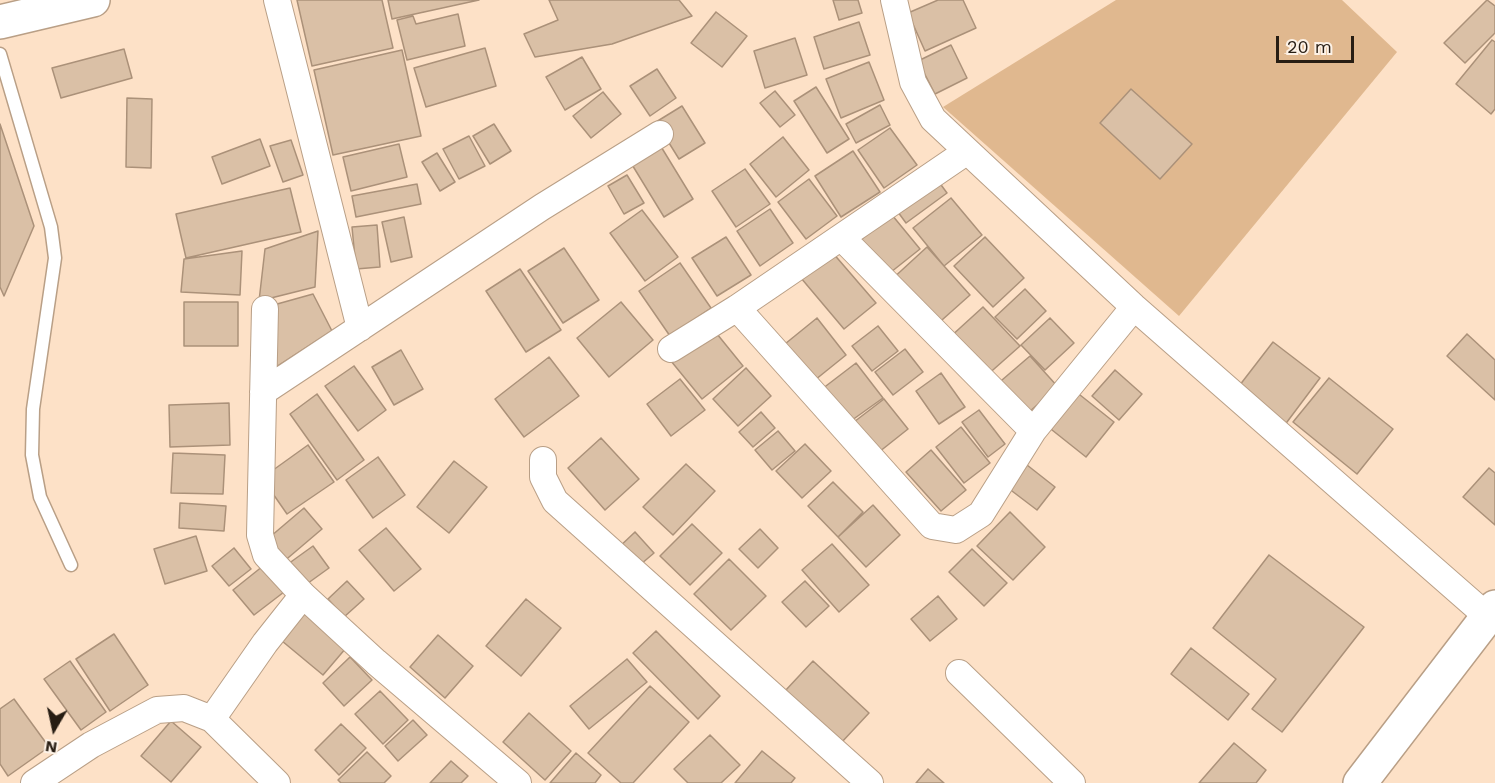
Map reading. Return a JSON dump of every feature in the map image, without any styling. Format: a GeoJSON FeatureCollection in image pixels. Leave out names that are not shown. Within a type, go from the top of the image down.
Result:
{"type":"FeatureCollection","features":[{"type":"Feature","properties":{"kind":"main road"},"geometry":{"type":"LineString","coordinates":[[0,22],[93,0]]}},
{"type":"Feature","properties":{"kind":"main road"},"geometry":{"type":"LineString","coordinates":[[1360,783],[1492,612]]}},
{"type":"Feature","properties":{"kind":"street"},"geometry":{"type":"LineString","coordinates":[[277,0],[360,328]]}},
{"type":"Feature","properties":{"kind":"street"},"geometry":{"type":"LineString","coordinates":[[894,0],[913,82],[933,119],[1134,307],[1492,612]]}},
{"type":"Feature","properties":{"kind":"street"},"geometry":{"type":"LineString","coordinates":[[263,393],[542,207],[660,135]]}},
{"type":"Feature","properties":{"kind":"street"},"geometry":{"type":"LineString","coordinates":[[671,349],[842,238],[966,152]]}},
{"type":"Feature","properties":{"kind":"street"},"geometry":{"type":"LineString","coordinates":[[842,238],[1033,432]]}},
{"type":"Feature","properties":{"kind":"street"},"geometry":{"type":"LineString","coordinates":[[737,308],[932,526],[956,530],[981,514],[1033,432],[1134,307]]}},
{"type":"Feature","properties":{"kind":"street"},"geometry":{"type":"LineString","coordinates":[[265,309],[260,535],[267,555],[303,595],[376,662],[518,783]]}},
{"type":"Feature","properties":{"kind":"street"},"geometry":{"type":"LineString","coordinates":[[543,460],[543,477],[555,501],[870,783]]}},
{"type":"Feature","properties":{"kind":"street"},"geometry":{"type":"LineString","coordinates":[[212,719],[265,643],[303,595]]}},
{"type":"Feature","properties":{"kind":"street"},"geometry":{"type":"LineString","coordinates":[[959,673],[1071,783]]}},
{"type":"Feature","properties":{"kind":"street"},"geometry":{"type":"LineString","coordinates":[[34,783],[91,745],[157,710],[184,708],[212,719],[277,783]]}},
{"type":"Feature","properties":{"kind":"lane"},"geometry":{"type":"LineString","coordinates":[[0,54],[51,227],[54,258],[33,410],[32,455],[40,497],[71,565]]}},
{"type":"Feature","properties":{"kind":"shaded area"},"geometry":{"type":"Polygon","coordinates":[[[1116,0],[1342,0],[1397,52],[1179,316],[943,107],[1116,0]]]}},
{"type":"Feature","properties":{"kind":"building"},"geometry":{"type":"Polygon","coordinates":[[[297,0],[382,0],[393,48],[312,66],[297,0]]]}},
{"type":"Feature","properties":{"kind":"building"},"geometry":{"type":"Polygon","coordinates":[[[388,0],[479,0],[392,19],[388,0]]]}},
{"type":"Feature","properties":{"kind":"building"},"geometry":{"type":"Polygon","coordinates":[[[549,0],[679,0],[692,16],[612,44],[535,57],[524,34],[558,20],[549,0]]]}},
{"type":"Feature","properties":{"kind":"building"},"geometry":{"type":"Polygon","coordinates":[[[833,0],[858,0],[862,13],[839,20],[833,0]]]}},
{"type":"Feature","properties":{"kind":"building"},"geometry":{"type":"Polygon","coordinates":[[[938,0],[963,0],[976,28],[925,51],[908,13],[938,0]]]}},
{"type":"Feature","properties":{"kind":"building"},"geometry":{"type":"Polygon","coordinates":[[[1487,0],[1495,6],[1495,33],[1465,63],[1444,43],[1487,0]]]}},
{"type":"Feature","properties":{"kind":"building"},"geometry":{"type":"Polygon","coordinates":[[[716,12],[747,36],[722,67],[691,43],[716,12]]]}},
{"type":"Feature","properties":{"kind":"building"},"geometry":{"type":"Polygon","coordinates":[[[458,14],[465,46],[407,60],[397,20],[413,16],[416,24],[458,14]]]}},
{"type":"Feature","properties":{"kind":"building"},"geometry":{"type":"Polygon","coordinates":[[[859,22],[870,55],[824,69],[814,37],[859,22]]]}},
{"type":"Feature","properties":{"kind":"building"},"geometry":{"type":"Polygon","coordinates":[[[795,38],[807,75],[765,88],[754,51],[795,38]]]}},
{"type":"Feature","properties":{"kind":"building"},"geometry":{"type":"Polygon","coordinates":[[[1492,40],[1495,42],[1495,109],[1491,114],[1456,84],[1492,40]]]}},
{"type":"Feature","properties":{"kind":"building"},"geometry":{"type":"Polygon","coordinates":[[[951,45],[967,78],[935,94],[918,61],[951,45]]]}},
{"type":"Feature","properties":{"kind":"building"},"geometry":{"type":"Polygon","coordinates":[[[485,48],[496,86],[426,107],[414,68],[485,48]]]}},
{"type":"Feature","properties":{"kind":"building"},"geometry":{"type":"Polygon","coordinates":[[[124,49],[132,78],[61,98],[52,68],[124,49]]]}},
{"type":"Feature","properties":{"kind":"building"},"geometry":{"type":"Polygon","coordinates":[[[402,50],[421,136],[333,155],[314,70],[402,50]]]}},
{"type":"Feature","properties":{"kind":"building"},"geometry":{"type":"Polygon","coordinates":[[[582,57],[601,89],[565,110],[546,77],[582,57]]]}},
{"type":"Feature","properties":{"kind":"building"},"geometry":{"type":"Polygon","coordinates":[[[869,62],[884,100],[841,118],[826,79],[869,62]]]}},
{"type":"Feature","properties":{"kind":"building"},"geometry":{"type":"Polygon","coordinates":[[[657,69],[676,98],[650,116],[630,86],[657,69]]]}},
{"type":"Feature","properties":{"kind":"building"},"geometry":{"type":"Polygon","coordinates":[[[816,87],[849,139],[827,153],[794,101],[816,87]]]}},
{"type":"Feature","properties":{"kind":"building"},"geometry":{"type":"Polygon","coordinates":[[[1131,89],[1192,144],[1160,179],[1100,123],[1131,89]]]}},
{"type":"Feature","properties":{"kind":"building"},"geometry":{"type":"Polygon","coordinates":[[[775,91],[795,115],[780,127],[760,103],[775,91]]]}},
{"type":"Feature","properties":{"kind":"building"},"geometry":{"type":"Polygon","coordinates":[[[603,92],[621,114],[591,138],[573,116],[603,92]]]}},
{"type":"Feature","properties":{"kind":"building"},"geometry":{"type":"Polygon","coordinates":[[[127,98],[152,99],[151,168],[126,167],[127,98]]]}},
{"type":"Feature","properties":{"kind":"building"},"geometry":{"type":"Polygon","coordinates":[[[880,105],[890,125],[856,143],[846,124],[880,105]]]}},
{"type":"Feature","properties":{"kind":"building"},"geometry":{"type":"Polygon","coordinates":[[[682,106],[705,143],[679,159],[656,122],[682,106]]]}},
{"type":"Feature","properties":{"kind":"building"},"geometry":{"type":"Polygon","coordinates":[[[0,124],[34,226],[4,296],[0,287],[0,124]]]}},
{"type":"Feature","properties":{"kind":"building"},"geometry":{"type":"Polygon","coordinates":[[[494,124],[511,151],[490,164],[473,136],[494,124]]]}},
{"type":"Feature","properties":{"kind":"building"},"geometry":{"type":"Polygon","coordinates":[[[890,128],[917,165],[884,188],[858,150],[890,128]]]}},
{"type":"Feature","properties":{"kind":"building"},"geometry":{"type":"Polygon","coordinates":[[[469,136],[485,166],[459,179],[443,149],[469,136]]]}},
{"type":"Feature","properties":{"kind":"building"},"geometry":{"type":"Polygon","coordinates":[[[783,137],[809,170],[776,197],[750,164],[783,137]]]}},
{"type":"Feature","properties":{"kind":"building"},"geometry":{"type":"Polygon","coordinates":[[[260,139],[270,166],[222,184],[212,157],[260,139]]]}},
{"type":"Feature","properties":{"kind":"building"},"geometry":{"type":"Polygon","coordinates":[[[291,140],[303,175],[283,182],[270,146],[291,140]]]}},
{"type":"Feature","properties":{"kind":"building"},"geometry":{"type":"Polygon","coordinates":[[[399,144],[407,177],[351,191],[343,157],[399,144]]]}},
{"type":"Feature","properties":{"kind":"building"},"geometry":{"type":"Polygon","coordinates":[[[660,145],[693,199],[664,217],[631,163],[660,145]]]}},
{"type":"Feature","properties":{"kind":"building"},"geometry":{"type":"Polygon","coordinates":[[[853,151],[880,192],[841,217],[815,176],[853,151]]]}},
{"type":"Feature","properties":{"kind":"building"},"geometry":{"type":"Polygon","coordinates":[[[437,153],[455,182],[440,191],[422,162],[437,153]]]}},
{"type":"Feature","properties":{"kind":"building"},"geometry":{"type":"Polygon","coordinates":[[[745,169],[770,204],[736,227],[712,191],[745,169]]]}},
{"type":"Feature","properties":{"kind":"building"},"geometry":{"type":"Polygon","coordinates":[[[627,175],[644,203],[624,214],[608,186],[627,175]]]}},
{"type":"Feature","properties":{"kind":"building"},"geometry":{"type":"Polygon","coordinates":[[[936,178],[947,193],[906,223],[895,208],[936,178]]]}},
{"type":"Feature","properties":{"kind":"building"},"geometry":{"type":"Polygon","coordinates":[[[809,179],[837,216],[806,239],[778,202],[809,179]]]}},
{"type":"Feature","properties":{"kind":"building"},"geometry":{"type":"Polygon","coordinates":[[[417,184],[421,204],[356,217],[352,196],[417,184]]]}},
{"type":"Feature","properties":{"kind":"building"},"geometry":{"type":"Polygon","coordinates":[[[290,188],[301,232],[186,258],[176,214],[290,188]]]}},
{"type":"Feature","properties":{"kind":"building"},"geometry":{"type":"Polygon","coordinates":[[[951,198],[982,235],[944,266],[913,228],[951,198]]]}},
{"type":"Feature","properties":{"kind":"building"},"geometry":{"type":"Polygon","coordinates":[[[770,209],[793,243],[760,266],[737,231],[770,209]]]}},
{"type":"Feature","properties":{"kind":"building"},"geometry":{"type":"Polygon","coordinates":[[[642,210],[678,257],[645,281],[610,233],[642,210]]]}},
{"type":"Feature","properties":{"kind":"building"},"geometry":{"type":"Polygon","coordinates":[[[892,215],[920,249],[886,276],[858,242],[892,215]]]}},
{"type":"Feature","properties":{"kind":"building"},"geometry":{"type":"Polygon","coordinates":[[[404,217],[412,257],[391,262],[382,222],[404,217]]]}},
{"type":"Feature","properties":{"kind":"building"},"geometry":{"type":"Polygon","coordinates":[[[377,225],[380,267],[356,269],[352,227],[377,225]]]}},
{"type":"Feature","properties":{"kind":"building"},"geometry":{"type":"Polygon","coordinates":[[[318,231],[315,287],[259,301],[265,249],[318,231]]]}},
{"type":"Feature","properties":{"kind":"building"},"geometry":{"type":"Polygon","coordinates":[[[726,237],[751,275],[717,296],[692,258],[726,237]]]}},
{"type":"Feature","properties":{"kind":"building"},"geometry":{"type":"Polygon","coordinates":[[[985,237],[1024,278],[993,307],[954,266],[985,237]]]}},
{"type":"Feature","properties":{"kind":"building"},"geometry":{"type":"Polygon","coordinates":[[[927,247],[970,295],[933,328],[890,281],[927,247]]]}},
{"type":"Feature","properties":{"kind":"building"},"geometry":{"type":"Polygon","coordinates":[[[564,248],[599,300],[563,323],[528,271],[564,248]]]}},
{"type":"Feature","properties":{"kind":"building"},"geometry":{"type":"Polygon","coordinates":[[[242,251],[240,295],[181,292],[184,259],[242,251]]]}},
{"type":"Feature","properties":{"kind":"building"},"geometry":{"type":"Polygon","coordinates":[[[832,252],[876,303],[844,329],[801,278],[832,252]]]}},
{"type":"Feature","properties":{"kind":"building"},"geometry":{"type":"Polygon","coordinates":[[[680,263],[711,308],[670,336],[639,291],[680,263]]]}},
{"type":"Feature","properties":{"kind":"building"},"geometry":{"type":"Polygon","coordinates":[[[520,269],[561,330],[526,352],[486,291],[520,269]]]}},
{"type":"Feature","properties":{"kind":"building"},"geometry":{"type":"Polygon","coordinates":[[[1025,289],[1046,311],[1017,339],[995,317],[1025,289]]]}},
{"type":"Feature","properties":{"kind":"building"},"geometry":{"type":"Polygon","coordinates":[[[313,294],[332,331],[267,373],[270,306],[313,294]]]}},
{"type":"Feature","properties":{"kind":"building"},"geometry":{"type":"Polygon","coordinates":[[[184,302],[238,302],[238,346],[184,346],[184,302]]]}},
{"type":"Feature","properties":{"kind":"building"},"geometry":{"type":"Polygon","coordinates":[[[621,302],[653,340],[609,377],[577,338],[621,302]]]}},
{"type":"Feature","properties":{"kind":"building"},"geometry":{"type":"Polygon","coordinates":[[[983,307],[1020,346],[985,377],[949,338],[983,307]]]}},
{"type":"Feature","properties":{"kind":"building"},"geometry":{"type":"Polygon","coordinates":[[[817,318],[846,355],[810,384],[780,348],[817,318]]]}},
{"type":"Feature","properties":{"kind":"building"},"geometry":{"type":"Polygon","coordinates":[[[1050,318],[1074,343],[1045,370],[1021,345],[1050,318]]]}},
{"type":"Feature","properties":{"kind":"building"},"geometry":{"type":"Polygon","coordinates":[[[878,326],[898,351],[872,371],[852,346],[878,326]]]}},
{"type":"Feature","properties":{"kind":"building"},"geometry":{"type":"Polygon","coordinates":[[[713,329],[743,366],[702,399],[671,361],[713,329]]]}},
{"type":"Feature","properties":{"kind":"building"},"geometry":{"type":"Polygon","coordinates":[[[1467,334],[1495,360],[1495,400],[1447,356],[1467,334]]]}},
{"type":"Feature","properties":{"kind":"building"},"geometry":{"type":"Polygon","coordinates":[[[1273,342],[1320,378],[1284,426],[1236,390],[1273,342]]]}},
{"type":"Feature","properties":{"kind":"building"},"geometry":{"type":"Polygon","coordinates":[[[905,349],[923,372],[893,395],[875,372],[905,349]]]}},
{"type":"Feature","properties":{"kind":"building"},"geometry":{"type":"Polygon","coordinates":[[[401,350],[423,389],[394,405],[372,367],[401,350]]]}},
{"type":"Feature","properties":{"kind":"building"},"geometry":{"type":"Polygon","coordinates":[[[1030,356],[1058,387],[1022,418],[995,386],[1030,356]]]}},
{"type":"Feature","properties":{"kind":"building"},"geometry":{"type":"Polygon","coordinates":[[[549,357],[579,396],[524,437],[495,399],[549,357]]]}},
{"type":"Feature","properties":{"kind":"building"},"geometry":{"type":"Polygon","coordinates":[[[856,363],[883,398],[848,423],[822,389],[856,363]]]}},
{"type":"Feature","properties":{"kind":"building"},"geometry":{"type":"Polygon","coordinates":[[[354,366],[386,410],[358,431],[325,386],[354,366]]]}},
{"type":"Feature","properties":{"kind":"building"},"geometry":{"type":"Polygon","coordinates":[[[746,368],[771,396],[738,426],[713,399],[746,368]]]}},
{"type":"Feature","properties":{"kind":"building"},"geometry":{"type":"Polygon","coordinates":[[[1115,370],[1142,394],[1119,420],[1092,396],[1115,370]]]}},
{"type":"Feature","properties":{"kind":"building"},"geometry":{"type":"Polygon","coordinates":[[[941,373],[965,407],[939,424],[916,391],[941,373]]]}},
{"type":"Feature","properties":{"kind":"building"},"geometry":{"type":"Polygon","coordinates":[[[1329,378],[1393,429],[1357,474],[1293,422],[1329,378]]]}},
{"type":"Feature","properties":{"kind":"building"},"geometry":{"type":"Polygon","coordinates":[[[680,379],[705,410],[671,436],[647,404],[680,379]]]}},
{"type":"Feature","properties":{"kind":"building"},"geometry":{"type":"Polygon","coordinates":[[[1070,387],[1114,422],[1086,457],[1042,422],[1070,387]]]}},
{"type":"Feature","properties":{"kind":"building"},"geometry":{"type":"Polygon","coordinates":[[[317,394],[364,460],[337,480],[290,414],[317,394]]]}},
{"type":"Feature","properties":{"kind":"building"},"geometry":{"type":"Polygon","coordinates":[[[884,399],[908,429],[874,456],[850,425],[884,399]]]}},
{"type":"Feature","properties":{"kind":"building"},"geometry":{"type":"Polygon","coordinates":[[[229,403],[230,445],[170,447],[169,405],[229,403]]]}},
{"type":"Feature","properties":{"kind":"building"},"geometry":{"type":"Polygon","coordinates":[[[979,410],[1005,444],[988,457],[962,422],[979,410]]]}},
{"type":"Feature","properties":{"kind":"building"},"geometry":{"type":"Polygon","coordinates":[[[761,412],[775,428],[753,447],[739,432],[761,412]]]}},
{"type":"Feature","properties":{"kind":"building"},"geometry":{"type":"Polygon","coordinates":[[[961,427],[990,463],[964,483],[936,447],[961,427]]]}},
{"type":"Feature","properties":{"kind":"building"},"geometry":{"type":"Polygon","coordinates":[[[778,431],[795,451],[772,470],[755,450],[778,431]]]}},
{"type":"Feature","properties":{"kind":"building"},"geometry":{"type":"Polygon","coordinates":[[[601,438],[639,479],[605,510],[568,468],[601,438]]]}},
{"type":"Feature","properties":{"kind":"building"},"geometry":{"type":"Polygon","coordinates":[[[805,444],[831,471],[802,498],[776,471],[805,444]]]}},
{"type":"Feature","properties":{"kind":"building"},"geometry":{"type":"Polygon","coordinates":[[[308,445],[334,482],[287,514],[262,478],[308,445]]]}},
{"type":"Feature","properties":{"kind":"building"},"geometry":{"type":"Polygon","coordinates":[[[931,450],[966,490],[941,511],[906,472],[931,450]]]}},
{"type":"Feature","properties":{"kind":"building"},"geometry":{"type":"Polygon","coordinates":[[[173,453],[225,455],[223,494],[171,493],[173,453]]]}},
{"type":"Feature","properties":{"kind":"building"},"geometry":{"type":"Polygon","coordinates":[[[378,457],[405,495],[373,518],[346,480],[378,457]]]}},
{"type":"Feature","properties":{"kind":"building"},"geometry":{"type":"Polygon","coordinates":[[[454,461],[487,487],[449,533],[417,507],[454,461]]]}},
{"type":"Feature","properties":{"kind":"building"},"geometry":{"type":"Polygon","coordinates":[[[686,464],[715,491],[673,535],[643,507],[686,464]]]}},
{"type":"Feature","properties":{"kind":"building"},"geometry":{"type":"Polygon","coordinates":[[[1027,465],[1055,487],[1037,510],[1008,488],[1027,465]]]}},
{"type":"Feature","properties":{"kind":"building"},"geometry":{"type":"Polygon","coordinates":[[[1489,468],[1495,473],[1495,525],[1463,497],[1489,468]]]}},
{"type":"Feature","properties":{"kind":"building"},"geometry":{"type":"Polygon","coordinates":[[[833,482],[863,512],[838,537],[808,506],[833,482]]]}},
{"type":"Feature","properties":{"kind":"building"},"geometry":{"type":"Polygon","coordinates":[[[180,503],[226,506],[224,531],[179,528],[180,503]]]}},
{"type":"Feature","properties":{"kind":"building"},"geometry":{"type":"Polygon","coordinates":[[[873,505],[900,535],[866,567],[838,537],[873,505]]]}},
{"type":"Feature","properties":{"kind":"building"},"geometry":{"type":"Polygon","coordinates":[[[304,508],[322,529],[282,563],[264,542],[304,508]]]}},
{"type":"Feature","properties":{"kind":"building"},"geometry":{"type":"Polygon","coordinates":[[[1010,512],[1045,547],[1013,580],[977,546],[1010,512]]]}},
{"type":"Feature","properties":{"kind":"building"},"geometry":{"type":"Polygon","coordinates":[[[692,524],[722,553],[690,585],[660,556],[692,524]]]}},
{"type":"Feature","properties":{"kind":"building"},"geometry":{"type":"Polygon","coordinates":[[[386,528],[421,569],[394,591],[359,550],[386,528]]]}},
{"type":"Feature","properties":{"kind":"building"},"geometry":{"type":"Polygon","coordinates":[[[760,529],[778,548],[758,568],[739,549],[760,529]]]}},
{"type":"Feature","properties":{"kind":"building"},"geometry":{"type":"Polygon","coordinates":[[[635,532],[654,553],[634,570],[616,550],[635,532]]]}},
{"type":"Feature","properties":{"kind":"building"},"geometry":{"type":"Polygon","coordinates":[[[196,536],[207,571],[165,584],[154,549],[196,536]]]}},
{"type":"Feature","properties":{"kind":"building"},"geometry":{"type":"Polygon","coordinates":[[[832,544],[869,585],[839,612],[802,570],[832,544]]]}},
{"type":"Feature","properties":{"kind":"building"},"geometry":{"type":"Polygon","coordinates":[[[313,546],[329,568],[304,586],[288,564],[313,546]]]}},
{"type":"Feature","properties":{"kind":"building"},"geometry":{"type":"Polygon","coordinates":[[[234,548],[251,569],[229,586],[212,566],[234,548]]]}},
{"type":"Feature","properties":{"kind":"building"},"geometry":{"type":"Polygon","coordinates":[[[972,549],[1007,583],[984,606],[949,572],[972,549]]]}},
{"type":"Feature","properties":{"kind":"building"},"geometry":{"type":"Polygon","coordinates":[[[1269,555],[1364,627],[1282,732],[1252,709],[1276,679],[1213,628],[1269,555]]]}},
{"type":"Feature","properties":{"kind":"building"},"geometry":{"type":"Polygon","coordinates":[[[729,559],[766,596],[731,630],[694,594],[729,559]]]}},
{"type":"Feature","properties":{"kind":"building"},"geometry":{"type":"Polygon","coordinates":[[[263,566],[284,592],[254,615],[233,590],[263,566]]]}},
{"type":"Feature","properties":{"kind":"building"},"geometry":{"type":"Polygon","coordinates":[[[347,581],[364,599],[344,617],[328,599],[347,581]]]}},
{"type":"Feature","properties":{"kind":"building"},"geometry":{"type":"Polygon","coordinates":[[[805,581],[829,606],[806,627],[782,602],[805,581]]]}},
{"type":"Feature","properties":{"kind":"building"},"geometry":{"type":"Polygon","coordinates":[[[938,596],[957,619],[930,641],[911,619],[938,596]]]}},
{"type":"Feature","properties":{"kind":"building"},"geometry":{"type":"Polygon","coordinates":[[[526,599],[561,628],[521,676],[486,646],[526,599]]]}},
{"type":"Feature","properties":{"kind":"building"},"geometry":{"type":"Polygon","coordinates":[[[299,609],[346,648],[323,675],[276,636],[299,609]]]}},
{"type":"Feature","properties":{"kind":"building"},"geometry":{"type":"Polygon","coordinates":[[[656,631],[720,696],[698,719],[633,653],[656,631]]]}},
{"type":"Feature","properties":{"kind":"building"},"geometry":{"type":"Polygon","coordinates":[[[114,634],[148,685],[110,711],[76,659],[114,634]]]}},
{"type":"Feature","properties":{"kind":"building"},"geometry":{"type":"Polygon","coordinates":[[[438,635],[473,666],[445,698],[410,667],[438,635]]]}},
{"type":"Feature","properties":{"kind":"building"},"geometry":{"type":"Polygon","coordinates":[[[1191,648],[1249,694],[1228,720],[1171,674],[1191,648]]]}},
{"type":"Feature","properties":{"kind":"building"},"geometry":{"type":"Polygon","coordinates":[[[350,657],[372,680],[344,706],[323,683],[350,657]]]}},
{"type":"Feature","properties":{"kind":"building"},"geometry":{"type":"Polygon","coordinates":[[[627,659],[647,682],[589,729],[570,706],[627,659]]]}},
{"type":"Feature","properties":{"kind":"building"},"geometry":{"type":"Polygon","coordinates":[[[70,661],[106,712],[81,730],[44,679],[70,661]]]}},
{"type":"Feature","properties":{"kind":"building"},"geometry":{"type":"Polygon","coordinates":[[[813,661],[869,713],[841,743],[785,691],[813,661]]]}},
{"type":"Feature","properties":{"kind":"building"},"geometry":{"type":"Polygon","coordinates":[[[650,686],[689,722],[633,783],[621,783],[588,753],[650,686]]]}},
{"type":"Feature","properties":{"kind":"building"},"geometry":{"type":"Polygon","coordinates":[[[380,691],[408,720],[383,744],[355,714],[380,691]]]}},
{"type":"Feature","properties":{"kind":"building"},"geometry":{"type":"Polygon","coordinates":[[[14,699],[49,747],[8,776],[0,764],[0,709],[14,699]]]}},
{"type":"Feature","properties":{"kind":"building"},"geometry":{"type":"Polygon","coordinates":[[[529,713],[571,751],[545,780],[503,742],[529,713]]]}},
{"type":"Feature","properties":{"kind":"building"},"geometry":{"type":"Polygon","coordinates":[[[413,720],[427,735],[398,761],[385,746],[413,720]]]}},
{"type":"Feature","properties":{"kind":"building"},"geometry":{"type":"Polygon","coordinates":[[[171,721],[201,747],[171,782],[141,756],[171,721]]]}},
{"type":"Feature","properties":{"kind":"building"},"geometry":{"type":"Polygon","coordinates":[[[341,724],[366,748],[339,775],[315,750],[341,724]]]}},
{"type":"Feature","properties":{"kind":"building"},"geometry":{"type":"Polygon","coordinates":[[[710,735],[740,765],[721,783],[688,783],[674,769],[710,735]]]}},
{"type":"Feature","properties":{"kind":"building"},"geometry":{"type":"Polygon","coordinates":[[[1234,743],[1266,770],[1256,783],[1199,783],[1234,743]]]}},
{"type":"Feature","properties":{"kind":"building"},"geometry":{"type":"Polygon","coordinates":[[[762,751],[795,778],[791,783],[735,783],[762,751]]]}},
{"type":"Feature","properties":{"kind":"building"},"geometry":{"type":"Polygon","coordinates":[[[367,752],[391,776],[384,783],[341,783],[338,780],[367,752]]]}},
{"type":"Feature","properties":{"kind":"building"},"geometry":{"type":"Polygon","coordinates":[[[576,753],[601,775],[595,783],[550,783],[576,753]]]}},
{"type":"Feature","properties":{"kind":"building"},"geometry":{"type":"Polygon","coordinates":[[[451,761],[468,776],[461,783],[430,783],[451,761]]]}},
{"type":"Feature","properties":{"kind":"building"},"geometry":{"type":"Polygon","coordinates":[[[928,769],[944,783],[916,783],[928,769]]]}}]}
